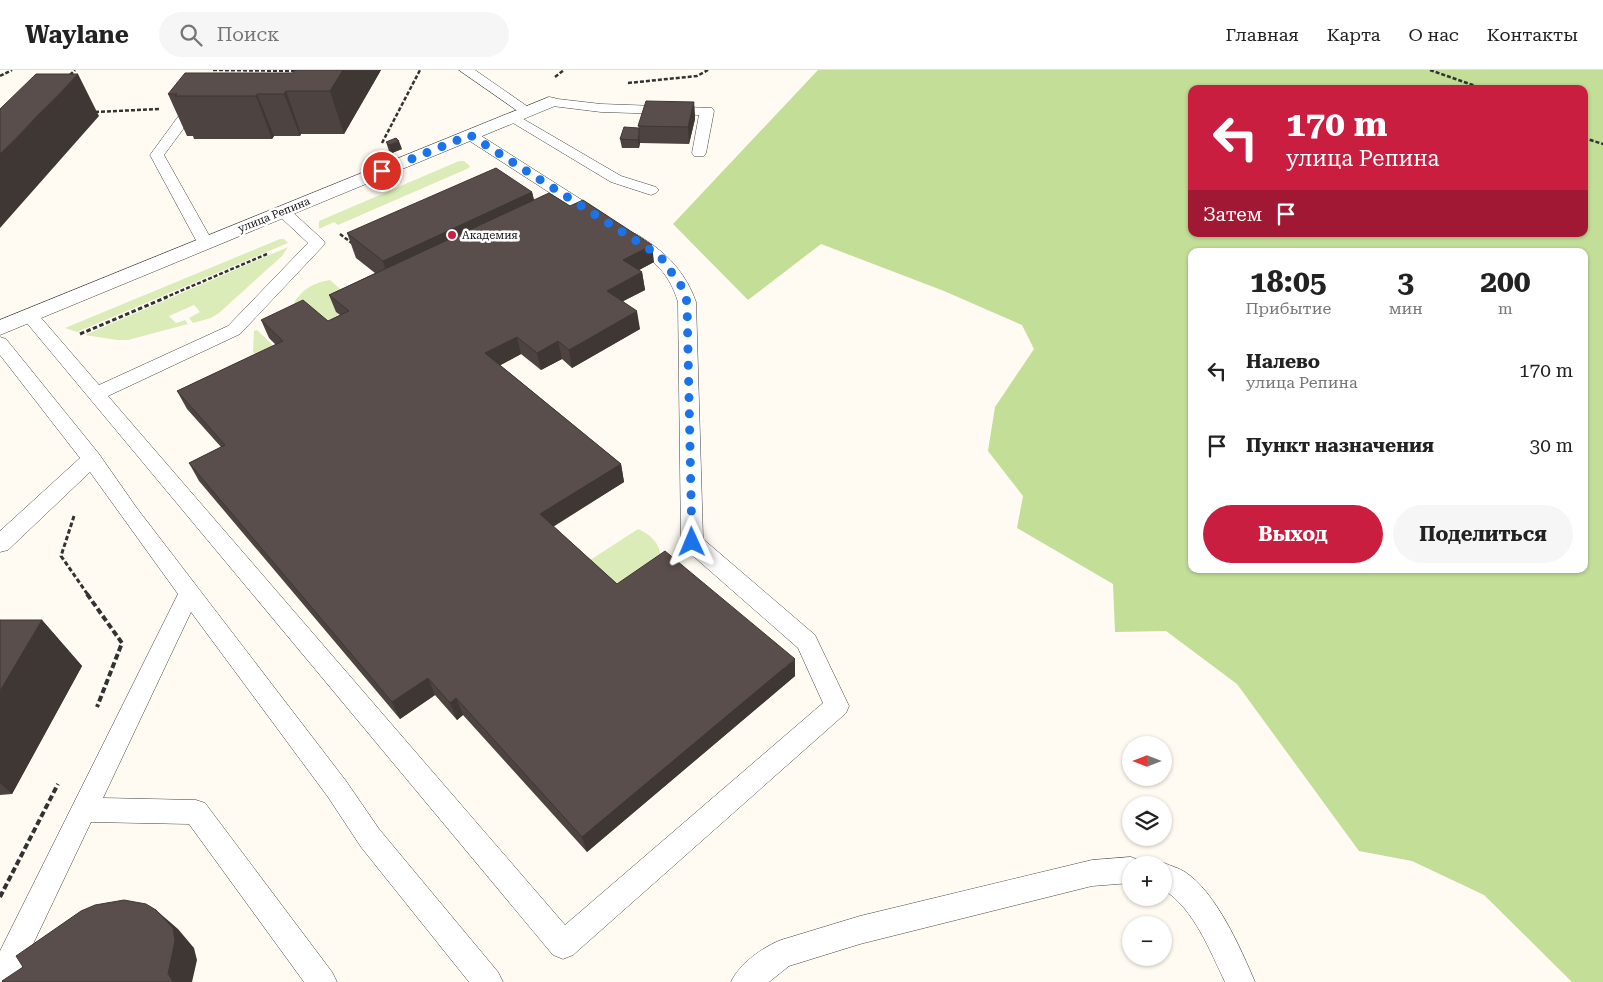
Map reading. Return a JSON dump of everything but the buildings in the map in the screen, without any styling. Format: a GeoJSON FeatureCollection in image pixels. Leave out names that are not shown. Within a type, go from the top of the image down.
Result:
{"type":"FeatureCollection","features":[{"type":"Feature","properties":{"kind":"street","name":"улица Репина"},"geometry":{"type":"LineString","coordinates":[[0,328],[549,102]]}},
{"type":"Feature","properties":{"kind":"lane"},"geometry":{"type":"LineString","coordinates":[[466,70],[520,114],[616,179],[651,190]]}},
{"type":"Feature","properties":{"kind":"lane"},"geometry":{"type":"LineString","coordinates":[[206,244],[156,155],[201,96],[224,96]]}},
{"type":"Feature","properties":{"kind":"lane"},"geometry":{"type":"LineString","coordinates":[[549,102],[601,108],[707,111],[699,153]]}},
{"type":"Feature","properties":{"kind":"lane"},"geometry":{"type":"LineString","coordinates":[[30,316],[563,945],[837,706],[807,642],[692,542],[687,302],[682,287],[660,256],[505,166],[470,135]]}},
{"type":"Feature","properties":{"kind":"lane"},"geometry":{"type":"LineString","coordinates":[[96,394],[234,330],[317,243],[282,212]]}},
{"type":"Feature","properties":{"kind":"lane"},"geometry":{"type":"LineString","coordinates":[[0,343],[92,459],[189,594],[336,789],[370,838],[488,982]]}},
{"type":"Feature","properties":{"kind":"lane"},"geometry":{"type":"LineString","coordinates":[[0,544],[92,459]]}},
{"type":"Feature","properties":{"kind":"lane"},"geometry":{"type":"LineString","coordinates":[[0,982],[189,594]]}},
{"type":"Feature","properties":{"kind":"lane"},"geometry":{"type":"LineString","coordinates":[[84,810],[196,812],[322,982]]}},
{"type":"Feature","properties":{"kind":"lane"},"geometry":{"type":"LineString","coordinates":[[746,982],[781,954],[860,930],[1092,874],[1122,871]]}},
{"type":"Feature","properties":{"kind":"lane"},"geometry":{"type":"LineString","coordinates":[[1172,878],[1204,912],[1240,982]]}},
{"type":"Feature","properties":{"kind":"path"},"geometry":{"type":"LineString","coordinates":[[0,76],[12,70]]}},
{"type":"Feature","properties":{"kind":"path"},"geometry":{"type":"LineString","coordinates":[[69,76],[76,70]]}},
{"type":"Feature","properties":{"kind":"path"},"geometry":{"type":"LineString","coordinates":[[213,70],[306,70]]}},
{"type":"Feature","properties":{"kind":"path"},"geometry":{"type":"LineString","coordinates":[[224,96],[242,70]]}},
{"type":"Feature","properties":{"kind":"path"},"geometry":{"type":"LineString","coordinates":[[266,70],[274,76]]}},
{"type":"Feature","properties":{"kind":"path"},"geometry":{"type":"LineString","coordinates":[[364,179],[420,70]]}},
{"type":"Feature","properties":{"kind":"path"},"geometry":{"type":"LineString","coordinates":[[621,84],[697,76],[708,70]]}},
{"type":"Feature","properties":{"kind":"path"},"geometry":{"type":"LineString","coordinates":[[1430,70],[1473,85]]}},
{"type":"Feature","properties":{"kind":"path"},"geometry":{"type":"LineString","coordinates":[[552,78],[561,80]]}},
{"type":"Feature","properties":{"kind":"path"},"geometry":{"type":"LineString","coordinates":[[91,112],[145,109]]}},
{"type":"Feature","properties":{"kind":"path"},"geometry":{"type":"LineString","coordinates":[[1588,139],[1603,144]]}},
{"type":"Feature","properties":{"kind":"path"},"geometry":{"type":"LineString","coordinates":[[75,512],[61,556],[122,642],[93,716]]}},
{"type":"Feature","properties":{"kind":"path"},"geometry":{"type":"LineString","coordinates":[[0,897],[62,776]]}},
{"type":"Feature","properties":{"kind":"green space"},"geometry":{"type":"Polygon","coordinates":[[[818,70],[1603,70],[1603,982],[1572,982],[1484,895],[1412,861],[1359,851],[1237,684],[1166,631],[1115,632],[1113,584],[1017,528],[1023,496],[988,451],[995,407],[1034,349],[1022,325],[944,291],[821,244],[748,300],[673,224],[818,70]]]}},
{"type":"Feature","properties":{"kind":"green space"},"geometry":{"type":"Polygon","coordinates":[[[459,161],[464,161],[470,166],[469,168],[338,225],[334,222],[319,229],[319,221],[459,161]]]}},
{"type":"Feature","properties":{"kind":"green space"},"geometry":{"type":"Polygon","coordinates":[[[280,239],[284,239],[288,243],[77,332],[65,328],[280,239]]]}},
{"type":"Feature","properties":{"kind":"green space"},"geometry":{"type":"Polygon","coordinates":[[[288,247],[282,256],[211,318],[193,323],[189,318],[200,312],[194,305],[169,316],[176,323],[185,320],[188,324],[128,340],[85,335],[288,247]]]}},
{"type":"Feature","properties":{"kind":"green space"},"geometry":{"type":"Polygon","coordinates":[[[330,280],[356,303],[336,312],[354,328],[308,316],[294,303],[309,287],[319,282],[330,280]]]}},
{"type":"Feature","properties":{"kind":"green space"},"geometry":{"type":"Polygon","coordinates":[[[257,330],[288,360],[269,369],[253,352],[254,331],[257,330]]]}},
{"type":"Feature","properties":{"kind":"green space"},"geometry":{"type":"Polygon","coordinates":[[[638,529],[648,534],[658,545],[660,561],[619,595],[584,564],[638,529]]]}},
{"type":"Feature","properties":{"kind":"place","name":"Академия"},"geometry":{"type":"Point","coordinates":[452,235]}},
{"type":"Feature","properties":{"kind":"route"},"geometry":{"type":"LineString","coordinates":[[382,171],[470,135],[660,256],[682,287],[687,302],[692,542]]}}]}
